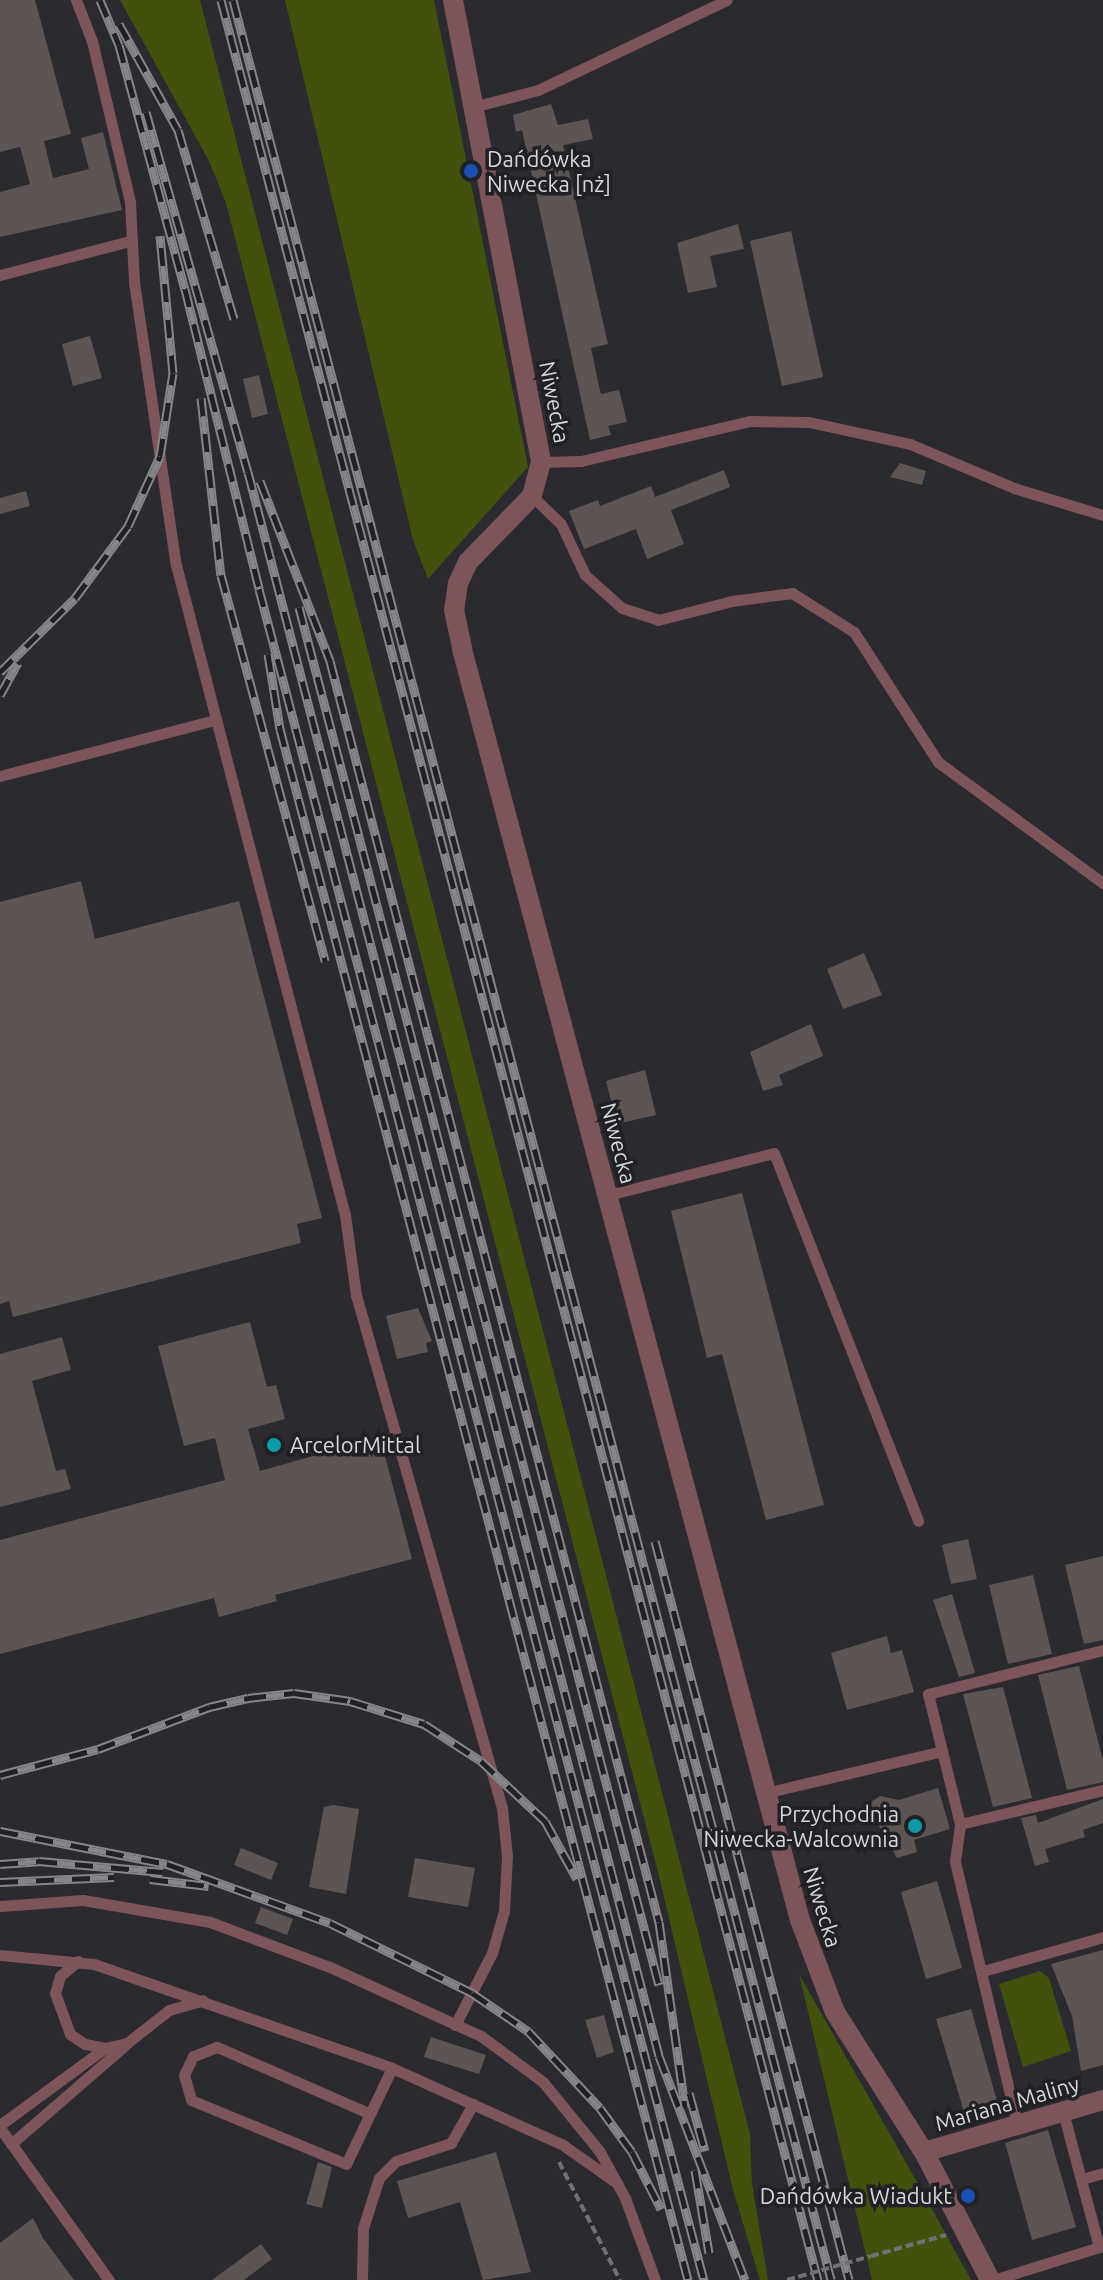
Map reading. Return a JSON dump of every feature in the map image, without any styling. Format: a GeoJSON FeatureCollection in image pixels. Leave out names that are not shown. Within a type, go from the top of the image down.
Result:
{"type":"FeatureCollection","features":[{"type":"Feature","properties":{"kind":"street","name":"Niwecka"},"geometry":{"type":"LineString","coordinates":[[453,0],[541,462],[532,496],[468,562],[454,610],[800,1920],[835,2012],[924,2152],[991,2280]]}},
{"type":"Feature","properties":{"kind":"street","name":"Mariana Maliny"},"geometry":{"type":"LineString","coordinates":[[924,2152],[1103,2100]]}},
{"type":"Feature","properties":{"kind":"lane"},"geometry":{"type":"LineString","coordinates":[[76,0],[92,41],[127,188],[130,241],[176,565],[345,1215],[356,1295],[502,1808],[507,1856],[504,1911],[492,1953],[455,2025]]}},
{"type":"Feature","properties":{"kind":"lane"},"geometry":{"type":"LineString","coordinates":[[473,107],[538,90],[727,0]]}},
{"type":"Feature","properties":{"kind":"lane"},"geometry":{"type":"LineString","coordinates":[[0,275],[130,241]]}},
{"type":"Feature","properties":{"kind":"lane"},"geometry":{"type":"LineString","coordinates":[[541,462],[581,461],[750,421],[809,422],[910,444],[1014,488],[1103,515]]}},
{"type":"Feature","properties":{"kind":"lane"},"geometry":{"type":"LineString","coordinates":[[532,496],[561,524],[585,575],[622,608],[658,620],[732,601],[792,593],[854,632],[938,762],[1103,883]]}},
{"type":"Feature","properties":{"kind":"lane"},"geometry":{"type":"LineString","coordinates":[[0,776],[215,720]]}},
{"type":"Feature","properties":{"kind":"lane"},"geometry":{"type":"LineString","coordinates":[[608,1195],[774,1153],[918,1521]]}},
{"type":"Feature","properties":{"kind":"lane"},"geometry":{"type":"LineString","coordinates":[[1017,2124],[955,1861],[960,1824],[928,1694],[1103,1650]]}},
{"type":"Feature","properties":{"kind":"lane"},"geometry":{"type":"LineString","coordinates":[[765,1793],[942,1751]]}},
{"type":"Feature","properties":{"kind":"lane"},"geometry":{"type":"LineString","coordinates":[[960,1824],[1103,1790]]}},
{"type":"Feature","properties":{"kind":"lane"},"geometry":{"type":"LineString","coordinates":[[0,1906],[83,1900],[210,1922],[330,1967],[517,2057],[543,2082],[600,2152],[617,2184],[655,2280]]}},
{"type":"Feature","properties":{"kind":"lane"},"geometry":{"type":"LineString","coordinates":[[983,1971],[1103,1937]]}},
{"type":"Feature","properties":{"kind":"lane"},"geometry":{"type":"LineString","coordinates":[[0,1955],[78,1961],[205,2000],[392,2068],[563,2145],[617,2184]]}},
{"type":"Feature","properties":{"kind":"lane"},"geometry":{"type":"LineString","coordinates":[[78,1961],[60,1976],[55,1993],[59,2014],[70,2034],[105,2048]]}},
{"type":"Feature","properties":{"kind":"lane"},"geometry":{"type":"LineString","coordinates":[[11,2144],[169,2010],[205,2000]]}},
{"type":"Feature","properties":{"kind":"lane"},"geometry":{"type":"LineString","coordinates":[[109,2280],[0,2126],[105,2048],[127,2043]]}},
{"type":"Feature","properties":{"kind":"lane"},"geometry":{"type":"LineString","coordinates":[[366,2112],[217,2047],[193,2056],[184,2075],[191,2100],[346,2164],[366,2112],[392,2068]]}},
{"type":"Feature","properties":{"kind":"lane"},"geometry":{"type":"LineString","coordinates":[[362,2280],[363,2228],[379,2178],[396,2161],[451,2143],[473,2104]]}},
{"type":"Feature","properties":{"kind":"lane"},"geometry":{"type":"LineString","coordinates":[[991,2280],[1101,2246],[1063,2112]]}},
{"type":"Feature","properties":{"kind":"lane"},"geometry":{"type":"LineString","coordinates":[[1082,2179],[1103,2173]]}},
{"type":"Feature","properties":{"kind":"path"},"geometry":{"type":"LineString","coordinates":[[545,2154],[559,2161],[620,2280]]}},
{"type":"Feature","properties":{"kind":"path"},"geometry":{"type":"LineString","coordinates":[[787,2280],[911,2244]]}},
{"type":"Feature","properties":{"kind":"green space"},"geometry":{"type":"Polygon","coordinates":[[[120,0],[200,0],[750,2134],[752,2184],[768,2280],[760,2280],[733,2190],[660,1880],[226,203],[209,161],[120,0]]]}},
{"type":"Feature","properties":{"kind":"green space"},"geometry":{"type":"Polygon","coordinates":[[[285,0],[434,0],[528,467],[428,579],[413,540],[285,0]]]}},
{"type":"Feature","properties":{"kind":"green space"},"geometry":{"type":"Polygon","coordinates":[[[1040,1971],[1049,1978],[1071,2051],[1023,2067],[999,1984],[1040,1971]]]}},
{"type":"Feature","properties":{"kind":"green space"},"geometry":{"type":"Polygon","coordinates":[[[799,1974],[921,2189],[971,2280],[872,2280],[799,1974]]]}},
{"type":"Feature","properties":{"kind":"building"},"geometry":{"type":"Polygon","coordinates":[[[0,0],[35,0],[71,134],[44,141],[53,178],[89,169],[81,138],[103,132],[122,210],[0,237],[0,192],[30,184],[20,147],[0,152],[0,0]]]}},
{"type":"Feature","properties":{"kind":"building"},"geometry":{"type":"Polygon","coordinates":[[[551,104],[558,125],[588,119],[593,139],[563,145],[608,344],[591,348],[598,382],[601,394],[619,390],[627,422],[608,426],[611,435],[590,440],[522,130],[516,132],[513,115],[551,104]]]}},
{"type":"Feature","properties":{"kind":"building"},"geometry":{"type":"Polygon","coordinates":[[[738,224],[744,249],[710,256],[717,287],[688,293],[677,243],[738,224]]]}},
{"type":"Feature","properties":{"kind":"building"},"geometry":{"type":"Polygon","coordinates":[[[791,231],[823,377],[782,386],[750,241],[791,231]]]}},
{"type":"Feature","properties":{"kind":"building"},"geometry":{"type":"Polygon","coordinates":[[[90,336],[102,378],[73,386],[62,344],[90,336]]]}},
{"type":"Feature","properties":{"kind":"building"},"geometry":{"type":"Polygon","coordinates":[[[259,375],[268,414],[252,418],[243,379],[259,375]]]}},
{"type":"Feature","properties":{"kind":"building"},"geometry":{"type":"Polygon","coordinates":[[[900,463],[926,471],[922,485],[890,477],[900,463]]]}},
{"type":"Feature","properties":{"kind":"building"},"geometry":{"type":"Polygon","coordinates":[[[724,470],[730,487],[671,510],[684,544],[647,559],[636,529],[584,549],[569,511],[598,500],[600,506],[651,486],[655,497],[724,470]]]}},
{"type":"Feature","properties":{"kind":"building"},"geometry":{"type":"Polygon","coordinates":[[[26,491],[30,506],[0,514],[0,498],[26,491]]]}},
{"type":"Feature","properties":{"kind":"building"},"geometry":{"type":"Polygon","coordinates":[[[81,881],[95,939],[239,901],[322,1218],[297,1224],[301,1243],[13,1317],[9,1301],[0,1304],[0,902],[81,881]]]}},
{"type":"Feature","properties":{"kind":"building"},"geometry":{"type":"Polygon","coordinates":[[[864,953],[882,995],[843,1009],[827,969],[864,953]]]}},
{"type":"Feature","properties":{"kind":"building"},"geometry":{"type":"Polygon","coordinates":[[[811,1024],[823,1056],[779,1075],[783,1085],[763,1091],[750,1052],[811,1024]]]}},
{"type":"Feature","properties":{"kind":"building"},"geometry":{"type":"Polygon","coordinates":[[[645,1070],[656,1115],[617,1124],[606,1081],[645,1070]]]}},
{"type":"Feature","properties":{"kind":"building"},"geometry":{"type":"Polygon","coordinates":[[[742,1193],[824,1505],[766,1520],[722,1354],[707,1358],[671,1211],[742,1193]]]}},
{"type":"Feature","properties":{"kind":"building"},"geometry":{"type":"Polygon","coordinates":[[[418,1308],[432,1341],[426,1343],[428,1352],[397,1359],[386,1316],[418,1308]]]}},
{"type":"Feature","properties":{"kind":"building"},"geometry":{"type":"Polygon","coordinates":[[[250,1322],[267,1387],[276,1385],[285,1419],[248,1429],[260,1471],[380,1437],[412,1559],[275,1595],[277,1601],[219,1617],[214,1598],[0,1654],[0,1540],[225,1480],[215,1438],[184,1446],[158,1346],[250,1322]]]}},
{"type":"Feature","properties":{"kind":"building"},"geometry":{"type":"Polygon","coordinates":[[[62,1337],[71,1370],[32,1381],[56,1471],[65,1469],[71,1489],[0,1507],[0,1354],[62,1337]]]}},
{"type":"Feature","properties":{"kind":"building"},"geometry":{"type":"Polygon","coordinates":[[[968,1539],[977,1579],[951,1584],[942,1545],[968,1539]]]}},
{"type":"Feature","properties":{"kind":"building"},"geometry":{"type":"Polygon","coordinates":[[[1103,1556],[1103,1640],[1084,1644],[1065,1565],[1103,1556]]]}},
{"type":"Feature","properties":{"kind":"building"},"geometry":{"type":"Polygon","coordinates":[[[1033,1575],[1052,1654],[1008,1664],[989,1585],[1033,1575]]]}},
{"type":"Feature","properties":{"kind":"building"},"geometry":{"type":"Polygon","coordinates":[[[952,1594],[975,1673],[959,1677],[933,1600],[952,1594]]]}},
{"type":"Feature","properties":{"kind":"building"},"geometry":{"type":"Polygon","coordinates":[[[887,1636],[891,1653],[902,1650],[914,1692],[847,1710],[831,1653],[887,1636]]]}},
{"type":"Feature","properties":{"kind":"building"},"geometry":{"type":"Polygon","coordinates":[[[1079,1666],[1103,1761],[1103,1782],[1067,1790],[1038,1675],[1079,1666]]]}},
{"type":"Feature","properties":{"kind":"building"},"geometry":{"type":"Polygon","coordinates":[[[1003,1687],[1032,1798],[993,1807],[963,1694],[1003,1687]]]}},
{"type":"Feature","properties":{"kind":"building","name":"Przychodnia Niwecka-Walcownia"},"geometry":{"type":"Polygon","coordinates":[[[938,1788],[950,1829],[914,1840],[917,1852],[897,1858],[867,1805],[880,1796],[899,1800],[938,1788]]]}},
{"type":"Feature","properties":{"kind":"building"},"geometry":{"type":"Polygon","coordinates":[[[1103,1799],[1103,1823],[1083,1830],[1085,1837],[1045,1849],[1049,1862],[1035,1866],[1021,1818],[1036,1815],[1038,1823],[1103,1799]]]}},
{"type":"Feature","properties":{"kind":"building"},"geometry":{"type":"Polygon","coordinates":[[[333,1805],[359,1809],[346,1894],[309,1887],[324,1807],[333,1805]]]}},
{"type":"Feature","properties":{"kind":"building"},"geometry":{"type":"Polygon","coordinates":[[[241,1848],[278,1863],[271,1880],[234,1865],[241,1848]]]}},
{"type":"Feature","properties":{"kind":"building"},"geometry":{"type":"Polygon","coordinates":[[[415,1858],[475,1868],[468,1907],[408,1897],[415,1858]]]}},
{"type":"Feature","properties":{"kind":"building"},"geometry":{"type":"Polygon","coordinates":[[[937,1881],[962,1968],[926,1979],[901,1892],[937,1881]]]}},
{"type":"Feature","properties":{"kind":"building"},"geometry":{"type":"Polygon","coordinates":[[[261,1907],[293,1919],[287,1935],[255,1923],[261,1907]]]}},
{"type":"Feature","properties":{"kind":"building"},"geometry":{"type":"Polygon","coordinates":[[[1103,1950],[1103,2065],[1081,2071],[1072,2016],[1051,1964],[1103,1950]]]}},
{"type":"Feature","properties":{"kind":"building"},"geometry":{"type":"Polygon","coordinates":[[[971,2009],[998,2105],[965,2115],[936,2019],[971,2009]]]}},
{"type":"Feature","properties":{"kind":"building"},"geometry":{"type":"Polygon","coordinates":[[[604,2015],[614,2052],[597,2058],[585,2020],[604,2015]]]}},
{"type":"Feature","properties":{"kind":"building"},"geometry":{"type":"Polygon","coordinates":[[[431,2037],[486,2055],[479,2074],[424,2057],[431,2037]]]}},
{"type":"Feature","properties":{"kind":"building"},"geometry":{"type":"Polygon","coordinates":[[[1048,2130],[1076,2227],[1032,2240],[1005,2143],[1048,2130]]]}},
{"type":"Feature","properties":{"kind":"building"},"geometry":{"type":"Polygon","coordinates":[[[496,2152],[531,2272],[483,2280],[460,2202],[408,2218],[397,2181],[496,2152]]]}},
{"type":"Feature","properties":{"kind":"building"},"geometry":{"type":"Polygon","coordinates":[[[318,2162],[332,2167],[322,2208],[306,2204],[318,2162]]]}},
{"type":"Feature","properties":{"kind":"building"},"geometry":{"type":"Polygon","coordinates":[[[33,2218],[43,2238],[74,2280],[0,2280],[0,2243],[33,2218]]]}},
{"type":"Feature","properties":{"kind":"building"},"geometry":{"type":"Polygon","coordinates":[[[261,2244],[272,2259],[244,2280],[212,2280],[261,2244]]]}},
{"type":"Feature","properties":{"kind":"railway"},"geometry":{"type":"LineString","coordinates":[[100,0],[119,45],[185,289],[259,589],[704,2280]]}},
{"type":"Feature","properties":{"kind":"railway"},"geometry":{"type":"LineString","coordinates":[[221,0],[818,2280]]}},
{"type":"Feature","properties":{"kind":"railway"},"geometry":{"type":"LineString","coordinates":[[233,0],[831,2280]]}},
{"type":"Feature","properties":{"kind":"railway"},"geometry":{"type":"LineString","coordinates":[[119,24],[178,130],[234,319]]}},
{"type":"Feature","properties":{"kind":"railway"},"geometry":{"type":"LineString","coordinates":[[146,112],[248,472],[659,2056],[745,2280]]}},
{"type":"Feature","properties":{"kind":"railway"},"geometry":{"type":"LineString","coordinates":[[0,672],[75,598],[128,526],[160,456],[173,373],[160,236]]}},
{"type":"Feature","properties":{"kind":"railway"},"geometry":{"type":"LineString","coordinates":[[201,398],[221,575],[325,961]]}},
{"type":"Feature","properties":{"kind":"railway"},"geometry":{"type":"LineString","coordinates":[[260,481],[330,661],[659,1922],[685,2107]]}},
{"type":"Feature","properties":{"kind":"railway"},"geometry":{"type":"LineString","coordinates":[[299,607],[659,1985]]}},
{"type":"Feature","properties":{"kind":"railway"},"geometry":{"type":"LineString","coordinates":[[268,654],[280,729],[688,2280]]}},
{"type":"Feature","properties":{"kind":"railway"},"geometry":{"type":"LineString","coordinates":[[0,695],[18,663]]}},
{"type":"Feature","properties":{"kind":"railway"},"geometry":{"type":"LineString","coordinates":[[655,1541],[849,2280]]}},
{"type":"Feature","properties":{"kind":"railway"},"geometry":{"type":"LineString","coordinates":[[0,1775],[98,1749],[209,1707],[248,1698],[294,1693],[350,1701],[424,1724],[481,1761],[545,1821],[577,1879]]}},
{"type":"Feature","properties":{"kind":"railway"},"geometry":{"type":"LineString","coordinates":[[0,1831],[167,1864],[330,1923],[472,1993],[528,2031],[600,2108],[632,2152],[661,2209]]}},
{"type":"Feature","properties":{"kind":"railway"},"geometry":{"type":"LineString","coordinates":[[0,1864],[39,1861],[163,1872]]}},
{"type":"Feature","properties":{"kind":"railway"},"geometry":{"type":"LineString","coordinates":[[0,1882],[114,1877]]}},
{"type":"Feature","properties":{"kind":"railway"},"geometry":{"type":"LineString","coordinates":[[150,1879],[209,1886]]}},
{"type":"Feature","properties":{"kind":"railway"},"geometry":{"type":"LineString","coordinates":[[689,2093],[705,2151]]}},
{"type":"Feature","properties":{"kind":"railway"},"geometry":{"type":"LineString","coordinates":[[695,2170],[709,2253]]}},
{"type":"Feature","properties":{"kind":"place","name":"Dańdówka Niwecka [nż]"},"geometry":{"type":"Point","coordinates":[471,171]}},
{"type":"Feature","properties":{"kind":"place","name":"ArcelorMittal"},"geometry":{"type":"Point","coordinates":[274,1445]}},
{"type":"Feature","properties":{"kind":"place","name":"Przychodnia Niwecka-Walcownia"},"geometry":{"type":"Point","coordinates":[915,1826]}},
{"type":"Feature","properties":{"kind":"place","name":"Dańdówka Wiadukt"},"geometry":{"type":"Point","coordinates":[968,2196]}}]}
